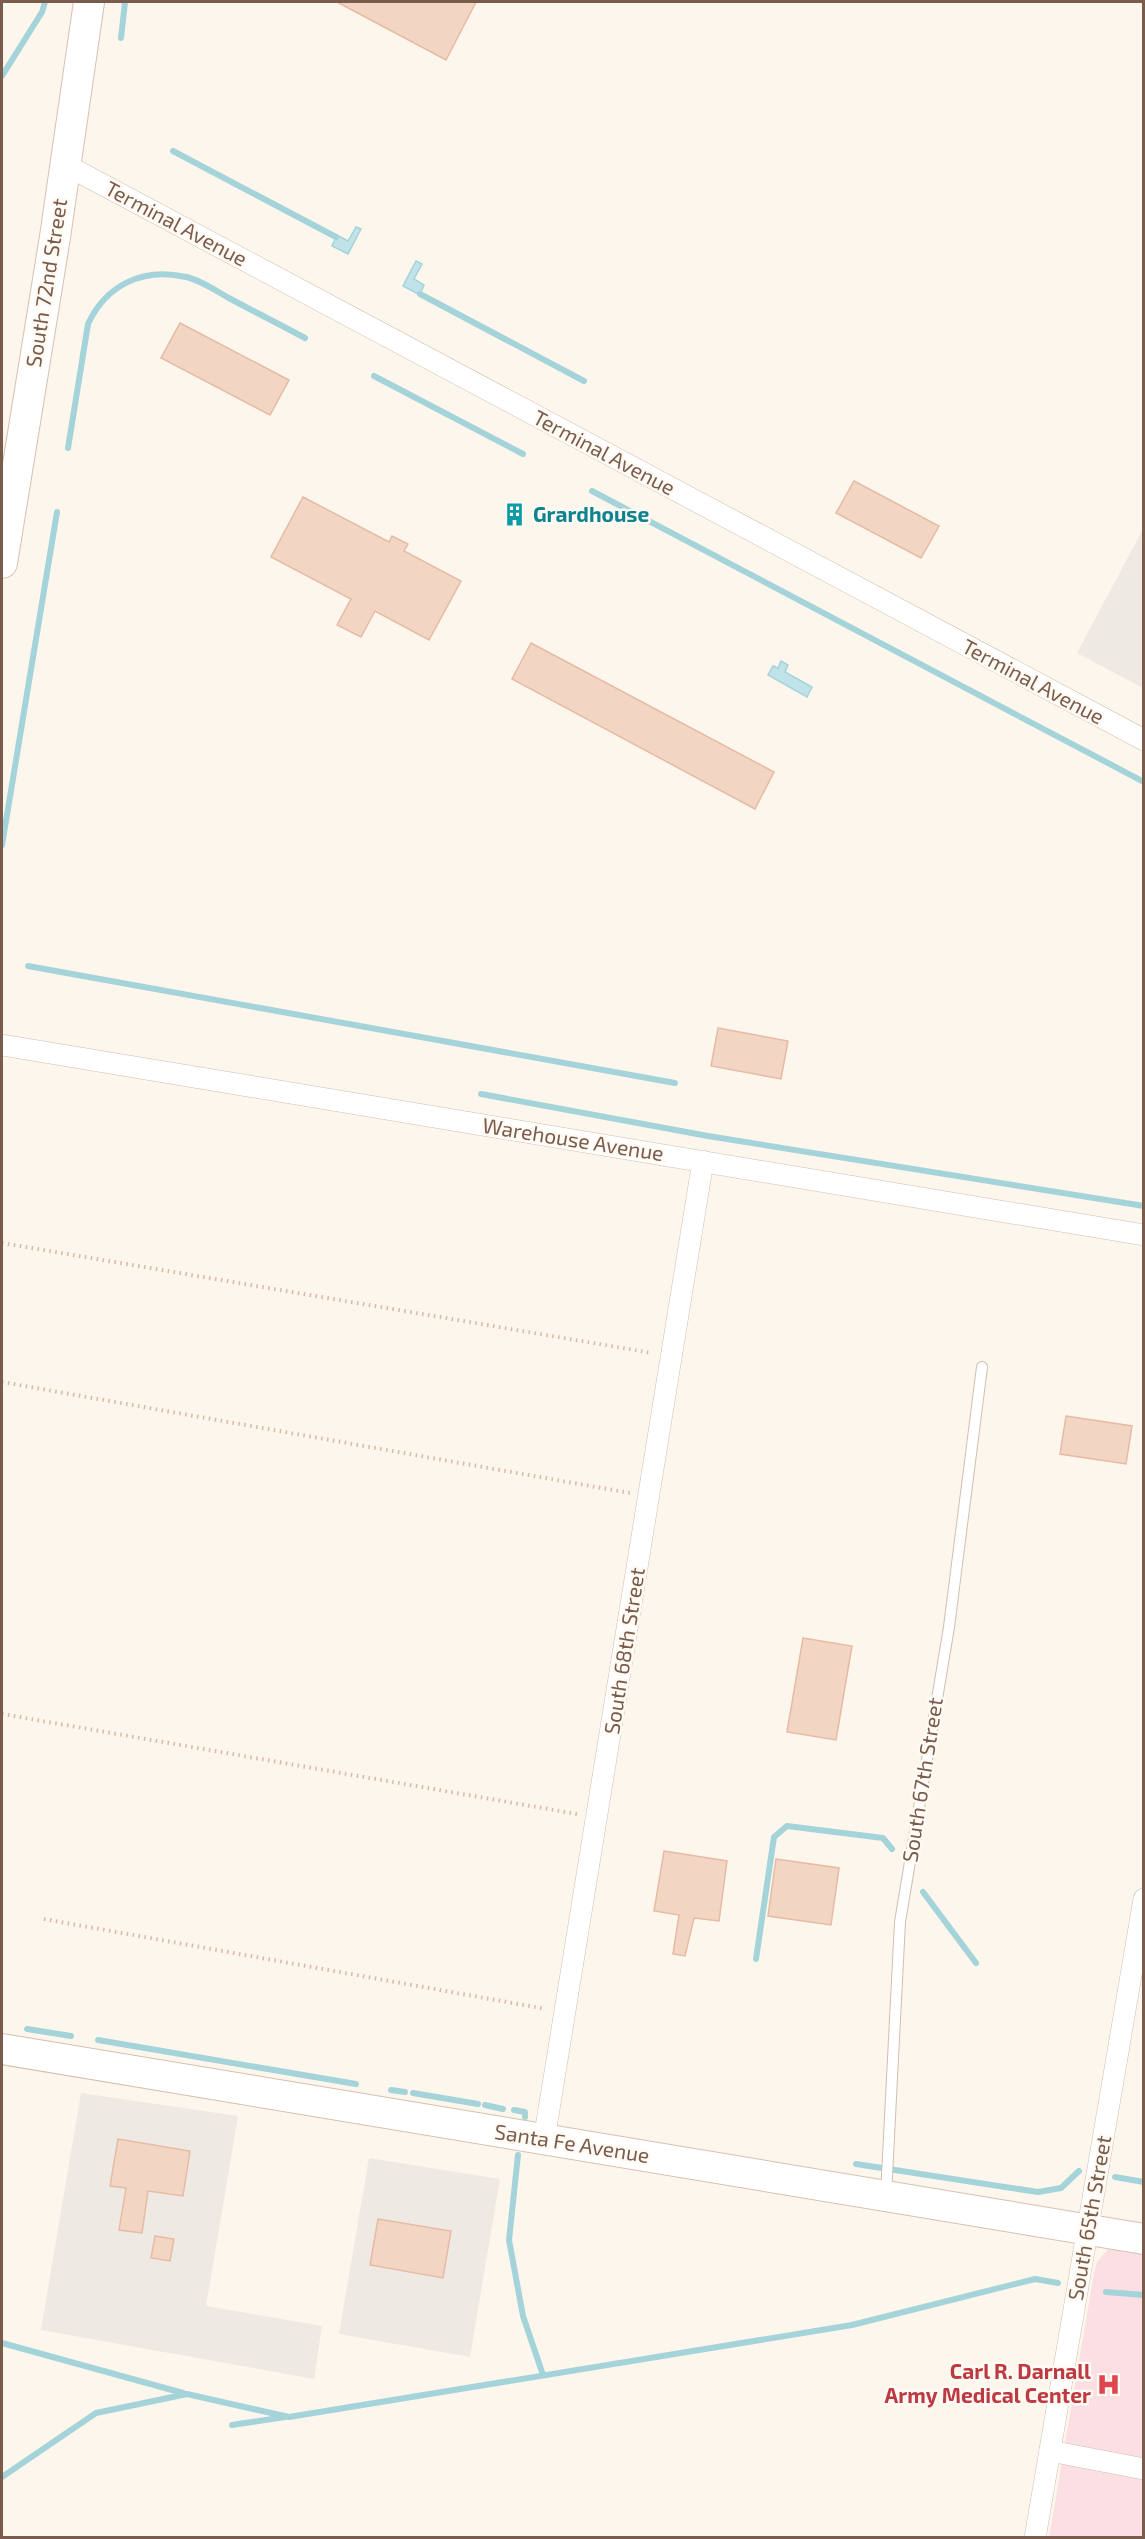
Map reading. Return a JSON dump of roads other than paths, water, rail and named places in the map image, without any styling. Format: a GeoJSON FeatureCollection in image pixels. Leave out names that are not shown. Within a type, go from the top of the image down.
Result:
{"type":"FeatureCollection","features":[{"type":"Feature","properties":{"kind":"street","name":"South 72nd Street"},"geometry":{"type":"LineString","coordinates":[[2,563],[66,165],[89,2]]}},
{"type":"Feature","properties":{"kind":"street","name":"Terminal Avenue"},"geometry":{"type":"LineString","coordinates":[[66,165],[1143,740]]}},
{"type":"Feature","properties":{"kind":"street","name":"Warehouse Avenue"},"geometry":{"type":"LineString","coordinates":[[2,1045],[1143,1235]]}},
{"type":"Feature","properties":{"kind":"street","name":"South 68th Street"},"geometry":{"type":"LineString","coordinates":[[544,2140],[703,1161]]}},
{"type":"Feature","properties":{"kind":"street","name":"South 65th Street"},"geometry":{"type":"LineString","coordinates":[[1035,2538],[1143,1899]]}},
{"type":"Feature","properties":{"kind":"street","name":"Santa Fe Avenue"},"geometry":{"type":"LineString","coordinates":[[2,2049],[1143,2239]]}},
{"type":"Feature","properties":{"kind":"street"},"geometry":{"type":"LineString","coordinates":[[1050,2451],[1143,2469]]}},
{"type":"Feature","properties":{"kind":"lane","name":"South 67th Street"},"geometry":{"type":"LineString","coordinates":[[886,2195],[900,1922],[949,1627],[982,1367]]}},
{"type":"Feature","properties":{"kind":"water"},"geometry":{"type":"Polygon","coordinates":[[[356,227],[361,229],[348,254],[332,246],[337,235],[348,241],[356,227]]]}},
{"type":"Feature","properties":{"kind":"water"},"geometry":{"type":"Polygon","coordinates":[[[416,261],[422,264],[414,279],[424,285],[420,295],[403,286],[416,261]]]}},
{"type":"Feature","properties":{"kind":"water"},"geometry":{"type":"Polygon","coordinates":[[[781,661],[788,665],[785,672],[812,687],[807,697],[768,675],[773,666],[778,668],[781,661]]]}},
{"type":"Feature","properties":{"kind":"waterway"},"geometry":{"type":"LineString","coordinates":[[2,76],[42,12],[45,2]]}},
{"type":"Feature","properties":{"kind":"waterway"},"geometry":{"type":"LineString","coordinates":[[121,38],[125,2]]}},
{"type":"Feature","properties":{"kind":"waterway"},"geometry":{"type":"LineString","coordinates":[[173,151],[336,237]]}},
{"type":"Feature","properties":{"kind":"waterway"},"geometry":{"type":"LineString","coordinates":[[68,448],[88,324],[105,299],[128,282],[155,275],[191,278],[305,338]]}},
{"type":"Feature","properties":{"kind":"waterway"},"geometry":{"type":"LineString","coordinates":[[420,294],[584,381]]}},
{"type":"Feature","properties":{"kind":"waterway"},"geometry":{"type":"LineString","coordinates":[[374,376],[523,454]]}},
{"type":"Feature","properties":{"kind":"waterway"},"geometry":{"type":"LineString","coordinates":[[592,491],[1144,782]]}},
{"type":"Feature","properties":{"kind":"waterway"},"geometry":{"type":"LineString","coordinates":[[2,845],[57,512]]}},
{"type":"Feature","properties":{"kind":"waterway"},"geometry":{"type":"LineString","coordinates":[[28,966],[675,1083]]}},
{"type":"Feature","properties":{"kind":"waterway"},"geometry":{"type":"LineString","coordinates":[[481,1094],[708,1136],[1144,1206]]}},
{"type":"Feature","properties":{"kind":"waterway"},"geometry":{"type":"LineString","coordinates":[[756,1959],[774,1837],[787,1826],[883,1838],[892,1849]]}},
{"type":"Feature","properties":{"kind":"waterway"},"geometry":{"type":"LineString","coordinates":[[923,1892],[976,1963]]}},
{"type":"Feature","properties":{"kind":"waterway"},"geometry":{"type":"LineString","coordinates":[[27,2029],[71,2036]]}},
{"type":"Feature","properties":{"kind":"waterway"},"geometry":{"type":"LineString","coordinates":[[98,2040],[356,2084]]}},
{"type":"Feature","properties":{"kind":"waterway"},"geometry":{"type":"LineString","coordinates":[[391,2090],[405,2092]]}},
{"type":"Feature","properties":{"kind":"waterway"},"geometry":{"type":"LineString","coordinates":[[413,2093],[478,2104]]}},
{"type":"Feature","properties":{"kind":"waterway"},"geometry":{"type":"LineString","coordinates":[[485,2105],[503,2109]]}},
{"type":"Feature","properties":{"kind":"waterway"},"geometry":{"type":"LineString","coordinates":[[514,2110],[525,2112],[525,2117]]}},
{"type":"Feature","properties":{"kind":"waterway"},"geometry":{"type":"LineString","coordinates":[[518,2155],[509,2240],[523,2316],[543,2375]]}},
{"type":"Feature","properties":{"kind":"waterway"},"geometry":{"type":"LineString","coordinates":[[856,2164],[1038,2192],[1061,2188],[1079,2171]]}},
{"type":"Feature","properties":{"kind":"waterway"},"geometry":{"type":"LineString","coordinates":[[1115,2177],[1144,2182]]}},
{"type":"Feature","properties":{"kind":"waterway"},"geometry":{"type":"LineString","coordinates":[[2,2477],[96,2413],[187,2394],[289,2417],[852,2325],[1035,2279],[1058,2283]]}},
{"type":"Feature","properties":{"kind":"waterway"},"geometry":{"type":"LineString","coordinates":[[1106,2292],[1144,2295]]}},
{"type":"Feature","properties":{"kind":"waterway"},"geometry":{"type":"LineString","coordinates":[[2,2343],[183,2393]]}},
{"type":"Feature","properties":{"kind":"waterway"},"geometry":{"type":"LineString","coordinates":[[232,2425],[285,2417]]}},
{"type":"Feature","properties":{"kind":"place","name":"Grardhouse"},"geometry":{"type":"Point","coordinates":[515,515]}},
{"type":"Feature","properties":{"kind":"place","name":"Carl R. Darnall Army Medical Center"},"geometry":{"type":"Point","coordinates":[1109,2384]}}]}
